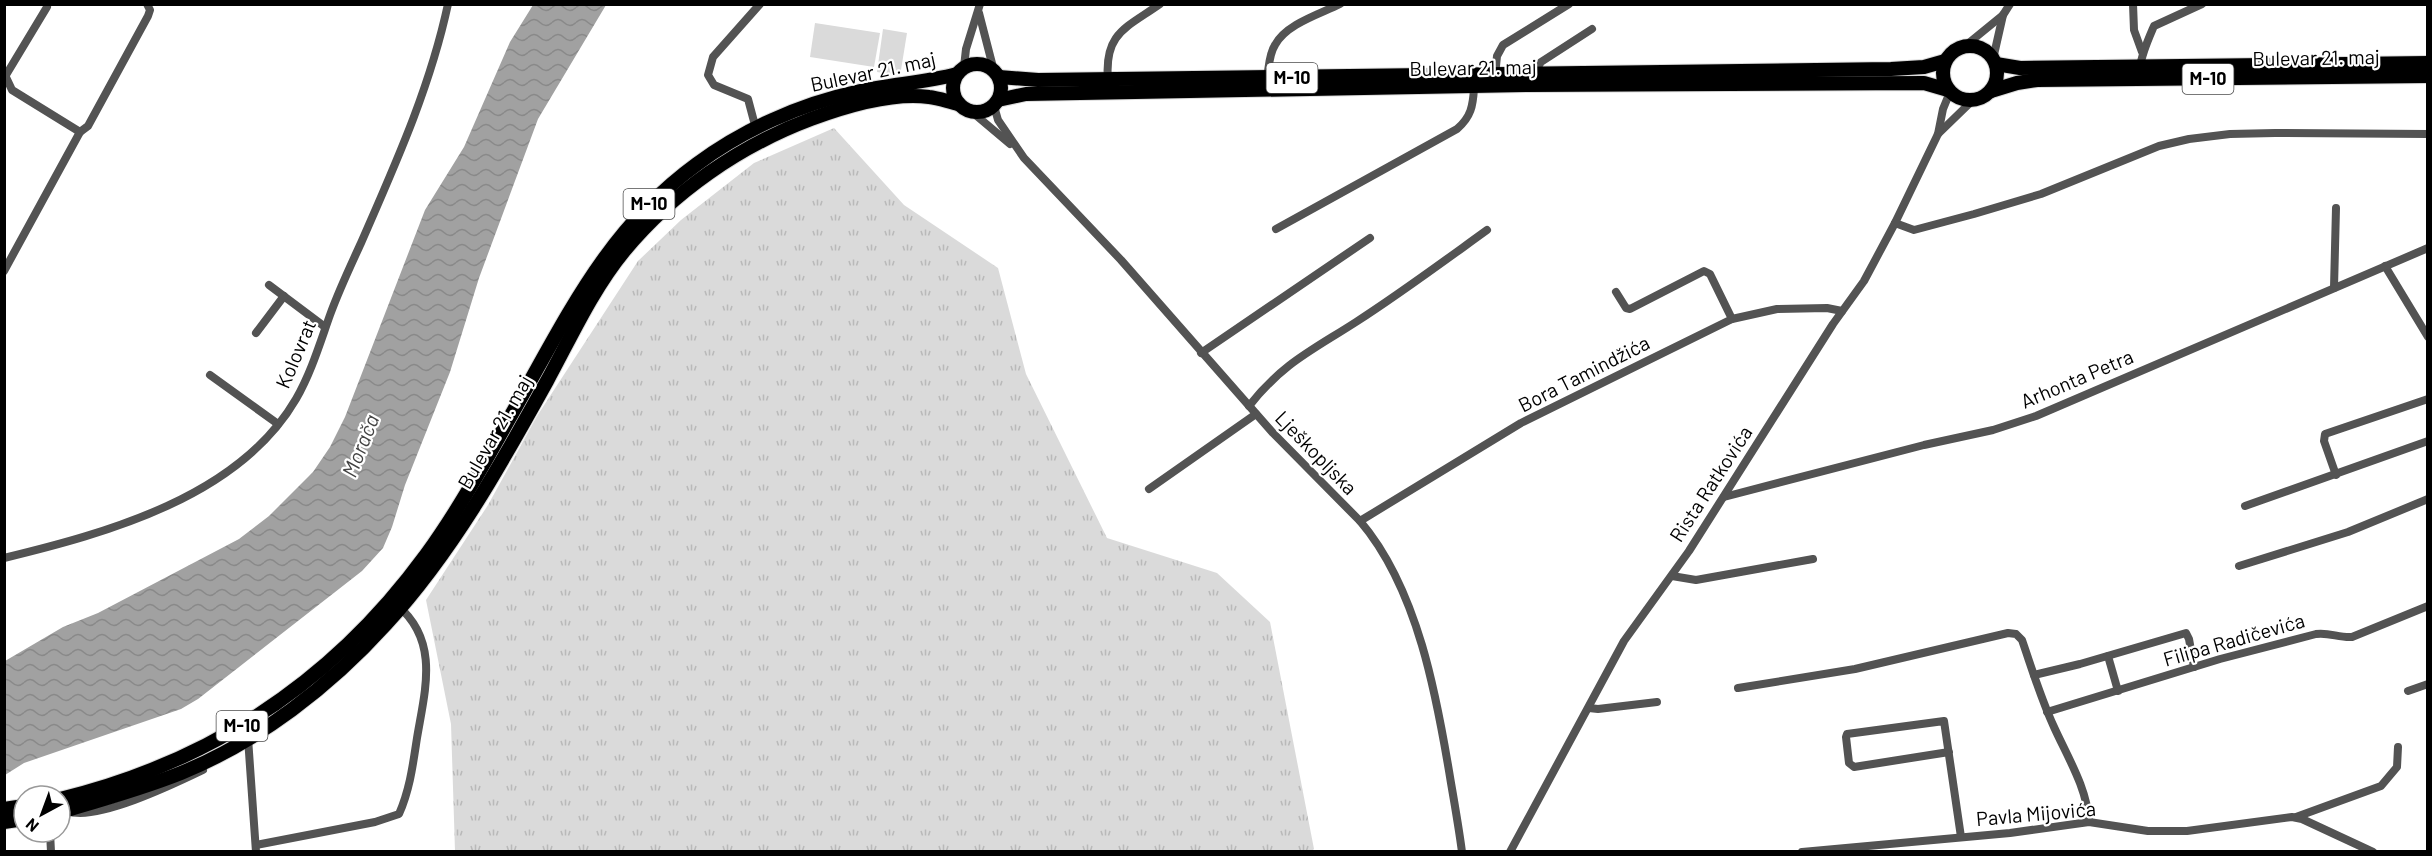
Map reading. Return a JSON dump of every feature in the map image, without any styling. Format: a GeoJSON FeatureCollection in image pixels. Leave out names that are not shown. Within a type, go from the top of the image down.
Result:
{"type":"FeatureCollection","features":[{"type":"Feature","properties":{"kind":"main road","name":"Bulevar 21. maj"},"geometry":{"type":"LineString","coordinates":[[72,803],[192,753],[238,728],[284,698],[339,655],[369,625],[396,603],[458,508],[587,281],[613,244],[642,211],[679,178],[714,152],[780,117],[828,99],[877,88],[928,81],[980,64],[996,74],[1038,80],[1892,69],[1924,68],[1945,61],[1954,51],[1965,46],[1978,47],[1995,62],[2020,68],[2427,63]]}},
{"type":"Feature","properties":{"kind":"main road"},"geometry":{"type":"LineString","coordinates":[[1945,61],[1943,76],[1949,91]]}},
{"type":"Feature","properties":{"kind":"main road"},"geometry":{"type":"LineString","coordinates":[[1991,91],[1997,79],[1995,62]]}},
{"type":"Feature","properties":{"kind":"main road","name":"Bulevar 21. maj"},"geometry":{"type":"LineString","coordinates":[[959,104],[953,89],[961,70]]}},
{"type":"Feature","properties":{"kind":"main road"},"geometry":{"type":"LineString","coordinates":[[996,74],[1001,84],[996,103]]}},
{"type":"Feature","properties":{"kind":"main road","name":"Bulevar 21. maj"},"geometry":{"type":"LineString","coordinates":[[72,805],[130,792],[179,774],[249,741],[305,699],[355,656],[396,603],[444,552],[479,500],[602,283],[625,250],[663,210],[729,159],[771,136],[851,107],[909,96],[930,97],[959,104],[972,112],[987,110],[996,103],[1026,94],[1474,88],[1539,85],[1924,83],[1949,91],[1956,97],[1972,101],[1979,100],[1991,91],[2037,80],[2427,76]]}},
{"type":"Feature","properties":{"kind":"street"},"geometry":{"type":"LineString","coordinates":[[4,270],[80,132],[88,126],[148,16],[150,10],[147,4]]}},
{"type":"Feature","properties":{"kind":"street","name":"Kolovrat"},"geometry":{"type":"LineString","coordinates":[[4,558],[95,534],[197,491],[236,465],[278,424],[296,400],[303,385],[325,327],[410,131],[448,4]]}},
{"type":"Feature","properties":{"kind":"street"},"geometry":{"type":"LineString","coordinates":[[756,129],[748,99],[714,85],[708,75],[713,57],[760,4]]}},
{"type":"Feature","properties":{"kind":"street"},"geometry":{"type":"LineString","coordinates":[[1108,80],[1107,56],[1112,42],[1119,33],[1160,4]]}},
{"type":"Feature","properties":{"kind":"street"},"geometry":{"type":"LineString","coordinates":[[1267,78],[1273,48],[1279,39],[1303,21],[1340,4]]}},
{"type":"Feature","properties":{"kind":"street"},"geometry":{"type":"LineString","coordinates":[[1495,75],[1497,56],[1503,45],[1569,4]]}},
{"type":"Feature","properties":{"kind":"street"},"geometry":{"type":"LineString","coordinates":[[1965,46],[2003,15],[2010,4]]}},
{"type":"Feature","properties":{"kind":"street"},"geometry":{"type":"LineString","coordinates":[[2133,4],[2134,30],[2142,52],[2140,67]]}},
{"type":"Feature","properties":{"kind":"street"},"geometry":{"type":"LineString","coordinates":[[2142,52],[2156,25],[2202,4]]}},
{"type":"Feature","properties":{"kind":"street"},"geometry":{"type":"LineString","coordinates":[[47,7],[5,74],[7,89],[80,132]]}},
{"type":"Feature","properties":{"kind":"street"},"geometry":{"type":"LineString","coordinates":[[961,70],[979,8]]}},
{"type":"Feature","properties":{"kind":"street"},"geometry":{"type":"LineString","coordinates":[[979,8],[996,74]]}},
{"type":"Feature","properties":{"kind":"street"},"geometry":{"type":"LineString","coordinates":[[1995,62],[2003,15]]}},
{"type":"Feature","properties":{"kind":"street"},"geometry":{"type":"LineString","coordinates":[[1533,75],[1541,62],[1592,29]]}},
{"type":"Feature","properties":{"kind":"street"},"geometry":{"type":"LineString","coordinates":[[1276,229],[1457,129],[1468,118],[1471,111],[1474,88]]}},
{"type":"Feature","properties":{"kind":"street","name":"Rista Ratkovića"},"geometry":{"type":"LineString","coordinates":[[1510,852],[1624,641],[1672,576],[1863,281],[1895,223],[1938,134],[1949,91]]}},
{"type":"Feature","properties":{"kind":"street","name":"Rista Ratkovića"},"geometry":{"type":"LineString","coordinates":[[1938,134],[1972,101]]}},
{"type":"Feature","properties":{"kind":"street","name":"Lješkopljska"},"geometry":{"type":"LineString","coordinates":[[996,103],[998,120],[1015,148]]}},
{"type":"Feature","properties":{"kind":"street","name":"Lješkopljska"},"geometry":{"type":"LineString","coordinates":[[972,112],[1015,148],[1121,260],[1256,414],[1360,522],[1391,568],[1412,618],[1443,735],[1462,852]]}},
{"type":"Feature","properties":{"kind":"street"},"geometry":{"type":"LineString","coordinates":[[1895,223],[1914,230],[1974,214],[2041,194],[2159,146],[2189,139],[2230,134],[2275,133],[2427,134]]}},
{"type":"Feature","properties":{"kind":"street"},"geometry":{"type":"LineString","coordinates":[[2334,288],[2336,208]]}},
{"type":"Feature","properties":{"kind":"street"},"geometry":{"type":"LineString","coordinates":[[1249,406],[1267,384],[1298,357],[1357,322],[1487,230]]}},
{"type":"Feature","properties":{"kind":"street"},"geometry":{"type":"LineString","coordinates":[[1201,353],[1370,238]]}},
{"type":"Feature","properties":{"kind":"street","name":"Arhonta Petra"},"geometry":{"type":"LineString","coordinates":[[1724,497],[1924,445],[1993,430],[2036,416],[2427,248]]}},
{"type":"Feature","properties":{"kind":"street"},"geometry":{"type":"LineString","coordinates":[[2385,266],[2427,337]]}},
{"type":"Feature","properties":{"kind":"street"},"geometry":{"type":"LineString","coordinates":[[1616,292],[1626,308],[1630,309],[1704,271],[1710,274],[1732,319]]}},
{"type":"Feature","properties":{"kind":"street"},"geometry":{"type":"LineString","coordinates":[[269,285],[325,327]]}},
{"type":"Feature","properties":{"kind":"street"},"geometry":{"type":"LineString","coordinates":[[256,333],[284,296]]}},
{"type":"Feature","properties":{"kind":"street","name":"Bora Tamindžića"},"geometry":{"type":"LineString","coordinates":[[1360,522],[1521,423],[1732,319],[1777,309],[1827,308],[1842,311]]}},
{"type":"Feature","properties":{"kind":"street"},"geometry":{"type":"LineString","coordinates":[[210,375],[278,424]]}},
{"type":"Feature","properties":{"kind":"street"},"geometry":{"type":"LineString","coordinates":[[2336,475],[2324,441],[2325,434],[2427,399]]}},
{"type":"Feature","properties":{"kind":"street"},"geometry":{"type":"LineString","coordinates":[[1149,489],[1256,414]]}},
{"type":"Feature","properties":{"kind":"street"},"geometry":{"type":"LineString","coordinates":[[2245,506],[2427,441]]}},
{"type":"Feature","properties":{"kind":"street"},"geometry":{"type":"LineString","coordinates":[[2239,566],[2337,536],[2427,500]]}},
{"type":"Feature","properties":{"kind":"street"},"geometry":{"type":"LineString","coordinates":[[1672,576],[1696,580],[1813,559]]}},
{"type":"Feature","properties":{"kind":"street"},"geometry":{"type":"LineString","coordinates":[[249,741],[256,848],[375,822],[399,814],[408,794],[427,684],[425,651],[420,633],[413,619],[396,603]]}},
{"type":"Feature","properties":{"kind":"street","name":"Filipa Radičevića"},"geometry":{"type":"LineString","coordinates":[[2047,712],[2316,633],[2326,632],[2345,638],[2352,637],[2427,606]]}},
{"type":"Feature","properties":{"kind":"street"},"geometry":{"type":"LineString","coordinates":[[1738,688],[1855,669],[2008,633],[2016,634],[2022,640],[2047,712],[2077,776],[2086,802],[2089,822]]}},
{"type":"Feature","properties":{"kind":"street"},"geometry":{"type":"LineString","coordinates":[[2034,675],[2186,633],[2190,639],[2194,667]]}},
{"type":"Feature","properties":{"kind":"street"},"geometry":{"type":"LineString","coordinates":[[2109,656],[2118,691]]}},
{"type":"Feature","properties":{"kind":"street"},"geometry":{"type":"LineString","coordinates":[[2408,691],[2427,684]]}},
{"type":"Feature","properties":{"kind":"street"},"geometry":{"type":"LineString","coordinates":[[1589,708],[1657,702]]}},
{"type":"Feature","properties":{"kind":"street"},"geometry":{"type":"LineString","coordinates":[[1949,752],[1854,767],[1849,763],[1846,737],[1847,735],[1944,722],[1949,752],[1962,837]]}},
{"type":"Feature","properties":{"kind":"street","name":"Pavla Mijovića"},"geometry":{"type":"LineString","coordinates":[[1802,852],[2089,822],[2148,831],[2187,831],[2295,817],[2381,786],[2397,767],[2398,747]]}},
{"type":"Feature","properties":{"kind":"street"},"geometry":{"type":"LineString","coordinates":[[2295,817],[2373,852]]}},
{"type":"Feature","properties":{"kind":"green space"},"geometry":{"type":"Polygon","coordinates":[[[815,23],[880,33],[874,67],[810,57],[815,23]]]}},
{"type":"Feature","properties":{"kind":"green space"},"geometry":{"type":"Polygon","coordinates":[[[883,29],[907,33],[900,76],[877,72],[883,29]]]}},
{"type":"Feature","properties":{"kind":"green space"},"geometry":{"type":"Polygon","coordinates":[[[834,128],[904,205],[998,268],[1026,374],[1107,538],[1217,573],[1270,622],[1314,849],[1312,851],[455,851],[451,724],[426,600],[488,505],[537,416],[638,261],[681,220],[754,163],[834,128]]]}},
{"type":"Feature","properties":{"kind":"water","name":"Morača"},"geometry":{"type":"Polygon","coordinates":[[[533,5],[606,5],[538,119],[479,278],[450,372],[405,485],[383,548],[362,571],[198,699],[181,709],[24,763],[5,775],[5,661],[63,627],[98,613],[239,539],[269,516],[313,472],[330,447],[345,417],[425,210],[464,147],[510,42],[533,5]]]}}]}
